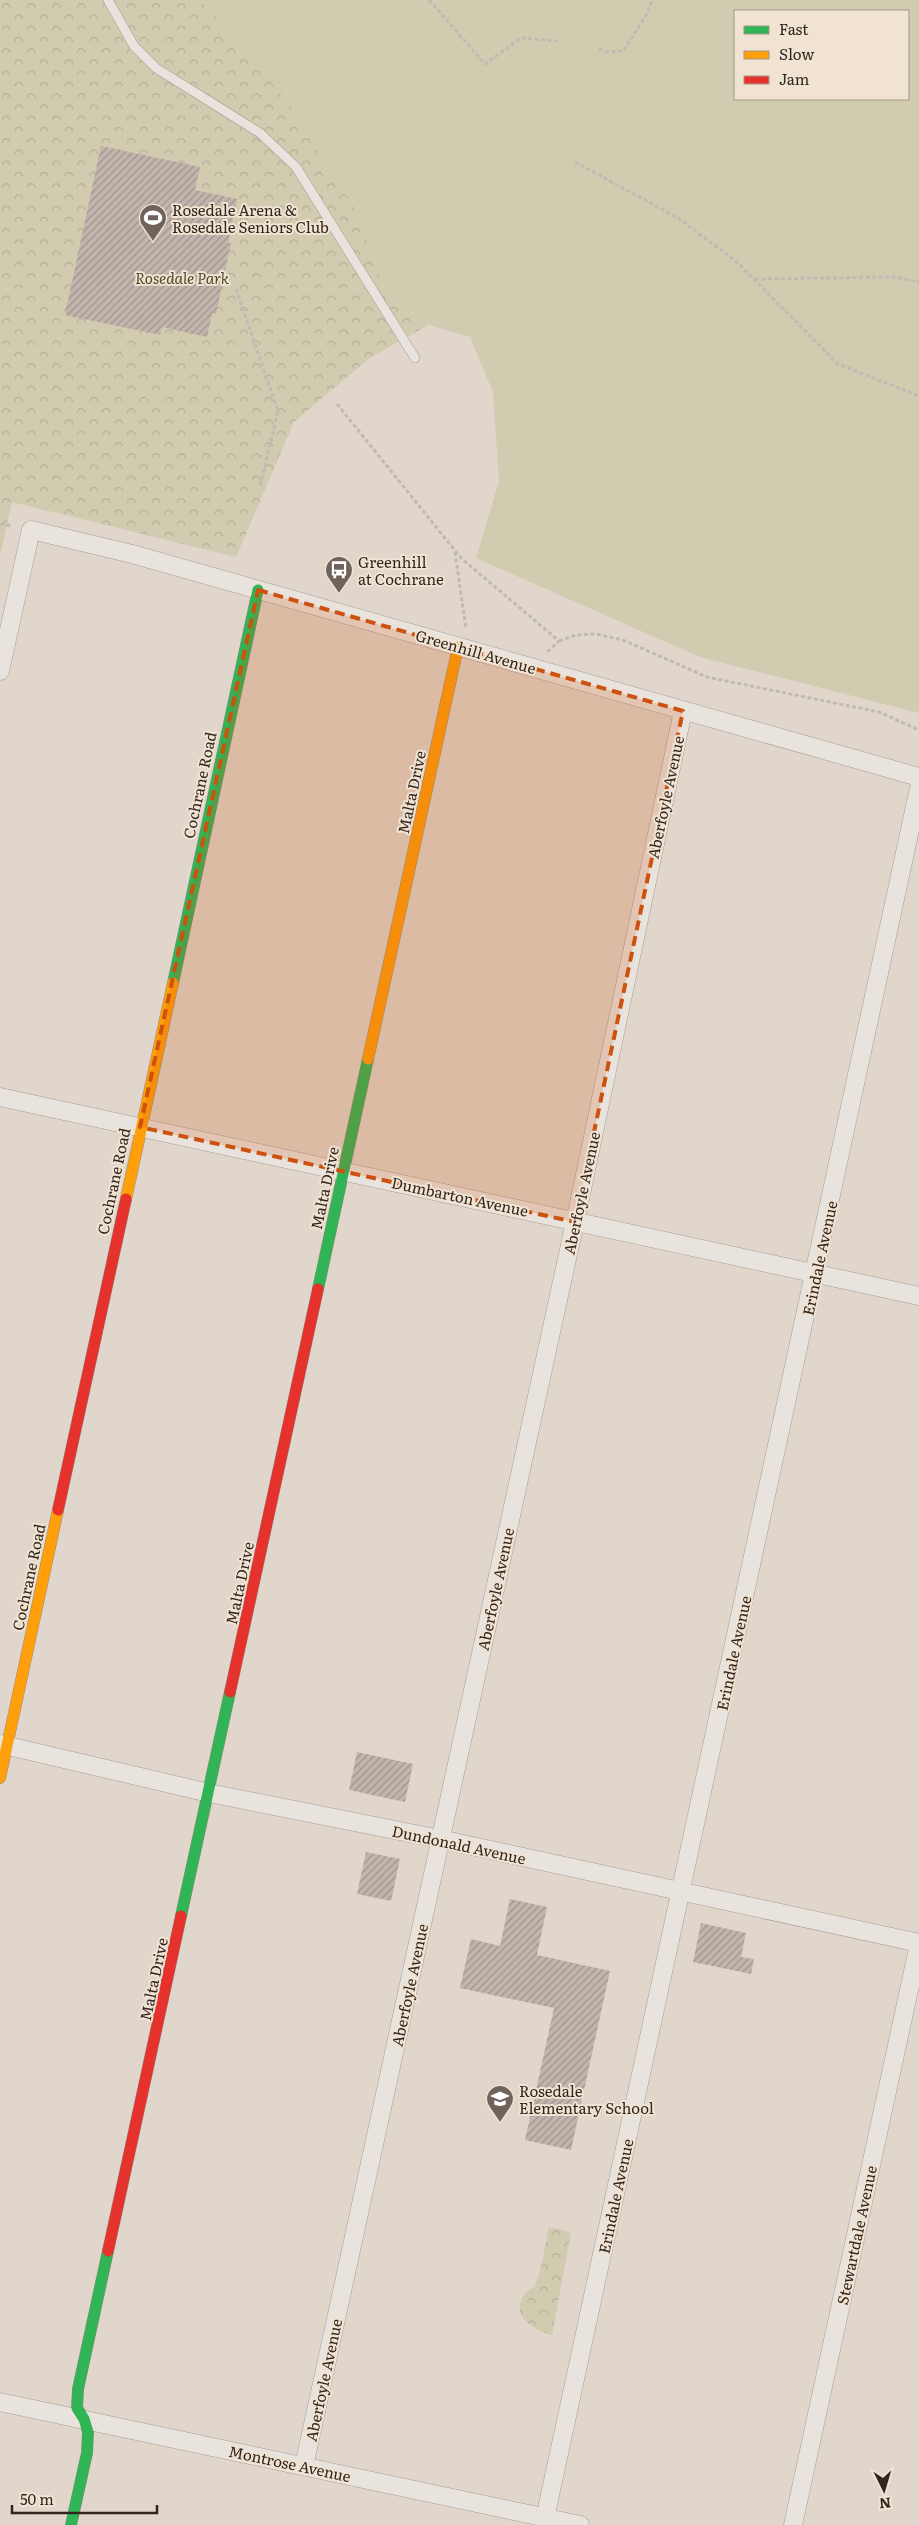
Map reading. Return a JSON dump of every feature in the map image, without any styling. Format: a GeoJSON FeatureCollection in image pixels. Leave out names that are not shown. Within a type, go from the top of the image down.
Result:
{"type":"FeatureCollection","features":[{"type":"Feature","properties":{"kind":"street","name":"Greenhill Avenue"},"geometry":{"type":"LineString","coordinates":[[0,671],[31,530],[132,554],[919,776]]}},
{"type":"Feature","properties":{"kind":"street","name":"Cochrane Road"},"geometry":{"type":"LineString","coordinates":[[0,1778],[3,1745],[258,590]]}},
{"type":"Feature","properties":{"kind":"street","name":"Malta Drive"},"geometry":{"type":"LineString","coordinates":[[71,2525],[87,2453],[88,2432],[84,2419],[77,2408],[78,2389],[458,647]]}},
{"type":"Feature","properties":{"kind":"street","name":"Aberfoyle Avenue"},"geometry":{"type":"LineString","coordinates":[[304,2466],[575,1222],[684,711]]}},
{"type":"Feature","properties":{"kind":"street","name":"Erindale Avenue"},"geometry":{"type":"LineString","coordinates":[[545,2518],[816,1273],[919,788]]}},
{"type":"Feature","properties":{"kind":"street","name":"Dumbarton Avenue"},"geometry":{"type":"LineString","coordinates":[[0,1097],[919,1296]]}},
{"type":"Feature","properties":{"kind":"street","name":"Dundonald Avenue"},"geometry":{"type":"LineString","coordinates":[[3,1745],[209,1793],[440,1839],[919,1943]]}},
{"type":"Feature","properties":{"kind":"street","name":"Stewartdale Avenue"},"geometry":{"type":"LineString","coordinates":[[793,2525],[919,1943]]}},
{"type":"Feature","properties":{"kind":"street","name":"Montrose Avenue"},"geometry":{"type":"LineString","coordinates":[[0,2402],[580,2525]]}},
{"type":"Feature","properties":{"kind":"lane"},"geometry":{"type":"LineString","coordinates":[[108,0],[134,46],[156,68],[260,133],[296,167],[415,358]]}},
{"type":"Feature","properties":{"kind":"path"},"geometry":{"type":"LineString","coordinates":[[428,0],[485,64],[521,38],[557,41]]}},
{"type":"Feature","properties":{"kind":"path"},"geometry":{"type":"LineString","coordinates":[[599,49],[606,52],[623,50],[648,14],[652,0]]}},
{"type":"Feature","properties":{"kind":"path"},"geometry":{"type":"LineString","coordinates":[[575,162],[678,218],[737,262],[838,364],[919,396]]}},
{"type":"Feature","properties":{"kind":"path"},"geometry":{"type":"LineString","coordinates":[[754,280],[810,276],[894,276],[919,282]]}},
{"type":"Feature","properties":{"kind":"path"},"geometry":{"type":"LineString","coordinates":[[236,289],[278,411],[260,486]]}},
{"type":"Feature","properties":{"kind":"path"},"geometry":{"type":"LineString","coordinates":[[337,404],[461,558],[559,641]]}},
{"type":"Feature","properties":{"kind":"path"},"geometry":{"type":"LineString","coordinates":[[455,550],[466,631]]}},
{"type":"Feature","properties":{"kind":"path"},"geometry":{"type":"LineString","coordinates":[[546,653],[559,641],[576,635],[596,634],[623,640],[707,677],[879,712],[919,730]]}},
{"type":"Feature","properties":{"kind":"highlighted area"},"geometry":{"type":"Polygon","coordinates":[[[258,590],[683,711],[575,1222],[140,1127],[258,590]]]}},
{"type":"Feature","properties":{"kind":"green space","name":"Rosedale Park"},"geometry":{"type":"Polygon","coordinates":[[[0,0],[201,0],[287,101],[355,209],[388,296],[429,325],[371,357],[294,422],[236,557],[12,502],[0,556],[0,0]]]}},
{"type":"Feature","properties":{"kind":"green space"},"geometry":{"type":"Polygon","coordinates":[[[201,0],[919,0],[919,713],[700,657],[476,558],[499,481],[493,392],[470,337],[429,325],[388,296],[355,209],[286,101],[201,0]]]}},
{"type":"Feature","properties":{"kind":"green space"},"geometry":{"type":"Polygon","coordinates":[[[549,2227],[571,2232],[552,2335],[526,2322],[520,2310],[520,2303],[524,2295],[535,2285],[537,2280],[549,2227]]]}},
{"type":"Feature","properties":{"kind":"building","name":"Rosedale Arena & Rosedale Seniors Club"},"geometry":{"type":"Polygon","coordinates":[[[101,146],[200,167],[195,190],[237,199],[228,243],[231,243],[216,314],[212,313],[207,337],[162,327],[160,335],[65,315],[101,146]]]}},
{"type":"Feature","properties":{"kind":"building"},"geometry":{"type":"Polygon","coordinates":[[[357,1752],[413,1764],[405,1802],[349,1790],[357,1752]]]}},
{"type":"Feature","properties":{"kind":"building"},"geometry":{"type":"Polygon","coordinates":[[[366,1852],[400,1859],[391,1901],[357,1894],[366,1852]]]}},
{"type":"Feature","properties":{"kind":"building"},"geometry":{"type":"Polygon","coordinates":[[[510,1899],[547,1907],[537,1955],[610,1971],[571,2150],[525,2140],[554,2008],[460,1988],[471,1939],[500,1946],[510,1899]]]}},
{"type":"Feature","properties":{"kind":"building"},"geometry":{"type":"Polygon","coordinates":[[[701,1923],[746,1933],[741,1957],[754,1959],[751,1974],[693,1962],[701,1923]]]}},
{"type":"Feature","properties":{"kind":"traffic: fast"},"geometry":{"type":"LineString","coordinates":[[173,983],[258,590]]}},
{"type":"Feature","properties":{"kind":"traffic: fast"},"geometry":{"type":"LineString","coordinates":[[318,1289],[368,1059]]}},
{"type":"Feature","properties":{"kind":"traffic: fast"},"geometry":{"type":"LineString","coordinates":[[181,1916],[230,1692]]}},
{"type":"Feature","properties":{"kind":"traffic: fast"},"geometry":{"type":"LineString","coordinates":[[71,2525],[87,2453],[88,2432],[84,2419],[77,2408],[78,2389],[108,2251]]}},
{"type":"Feature","properties":{"kind":"traffic: slow"},"geometry":{"type":"LineString","coordinates":[[368,1059],[458,647]]}},
{"type":"Feature","properties":{"kind":"traffic: slow"},"geometry":{"type":"LineString","coordinates":[[126,1199],[173,983]]}},
{"type":"Feature","properties":{"kind":"traffic: slow"},"geometry":{"type":"LineString","coordinates":[[0,1778],[58,1510]]}},
{"type":"Feature","properties":{"kind":"traffic: jam"},"geometry":{"type":"LineString","coordinates":[[58,1510],[126,1199]]}},
{"type":"Feature","properties":{"kind":"traffic: jam"},"geometry":{"type":"LineString","coordinates":[[230,1692],[318,1289]]}},
{"type":"Feature","properties":{"kind":"traffic: jam"},"geometry":{"type":"LineString","coordinates":[[108,2251],[181,1916]]}},
{"type":"Feature","properties":{"kind":"place","name":"Rosedale Arena & Rosedale Seniors Club"},"geometry":{"type":"Point","coordinates":[153,242]}},
{"type":"Feature","properties":{"kind":"place","name":"Greenhill at Cochrane"},"geometry":{"type":"Point","coordinates":[339,594]}},
{"type":"Feature","properties":{"kind":"place","name":"Rosedale Elementary School"},"geometry":{"type":"Point","coordinates":[500,2123]}}]}
